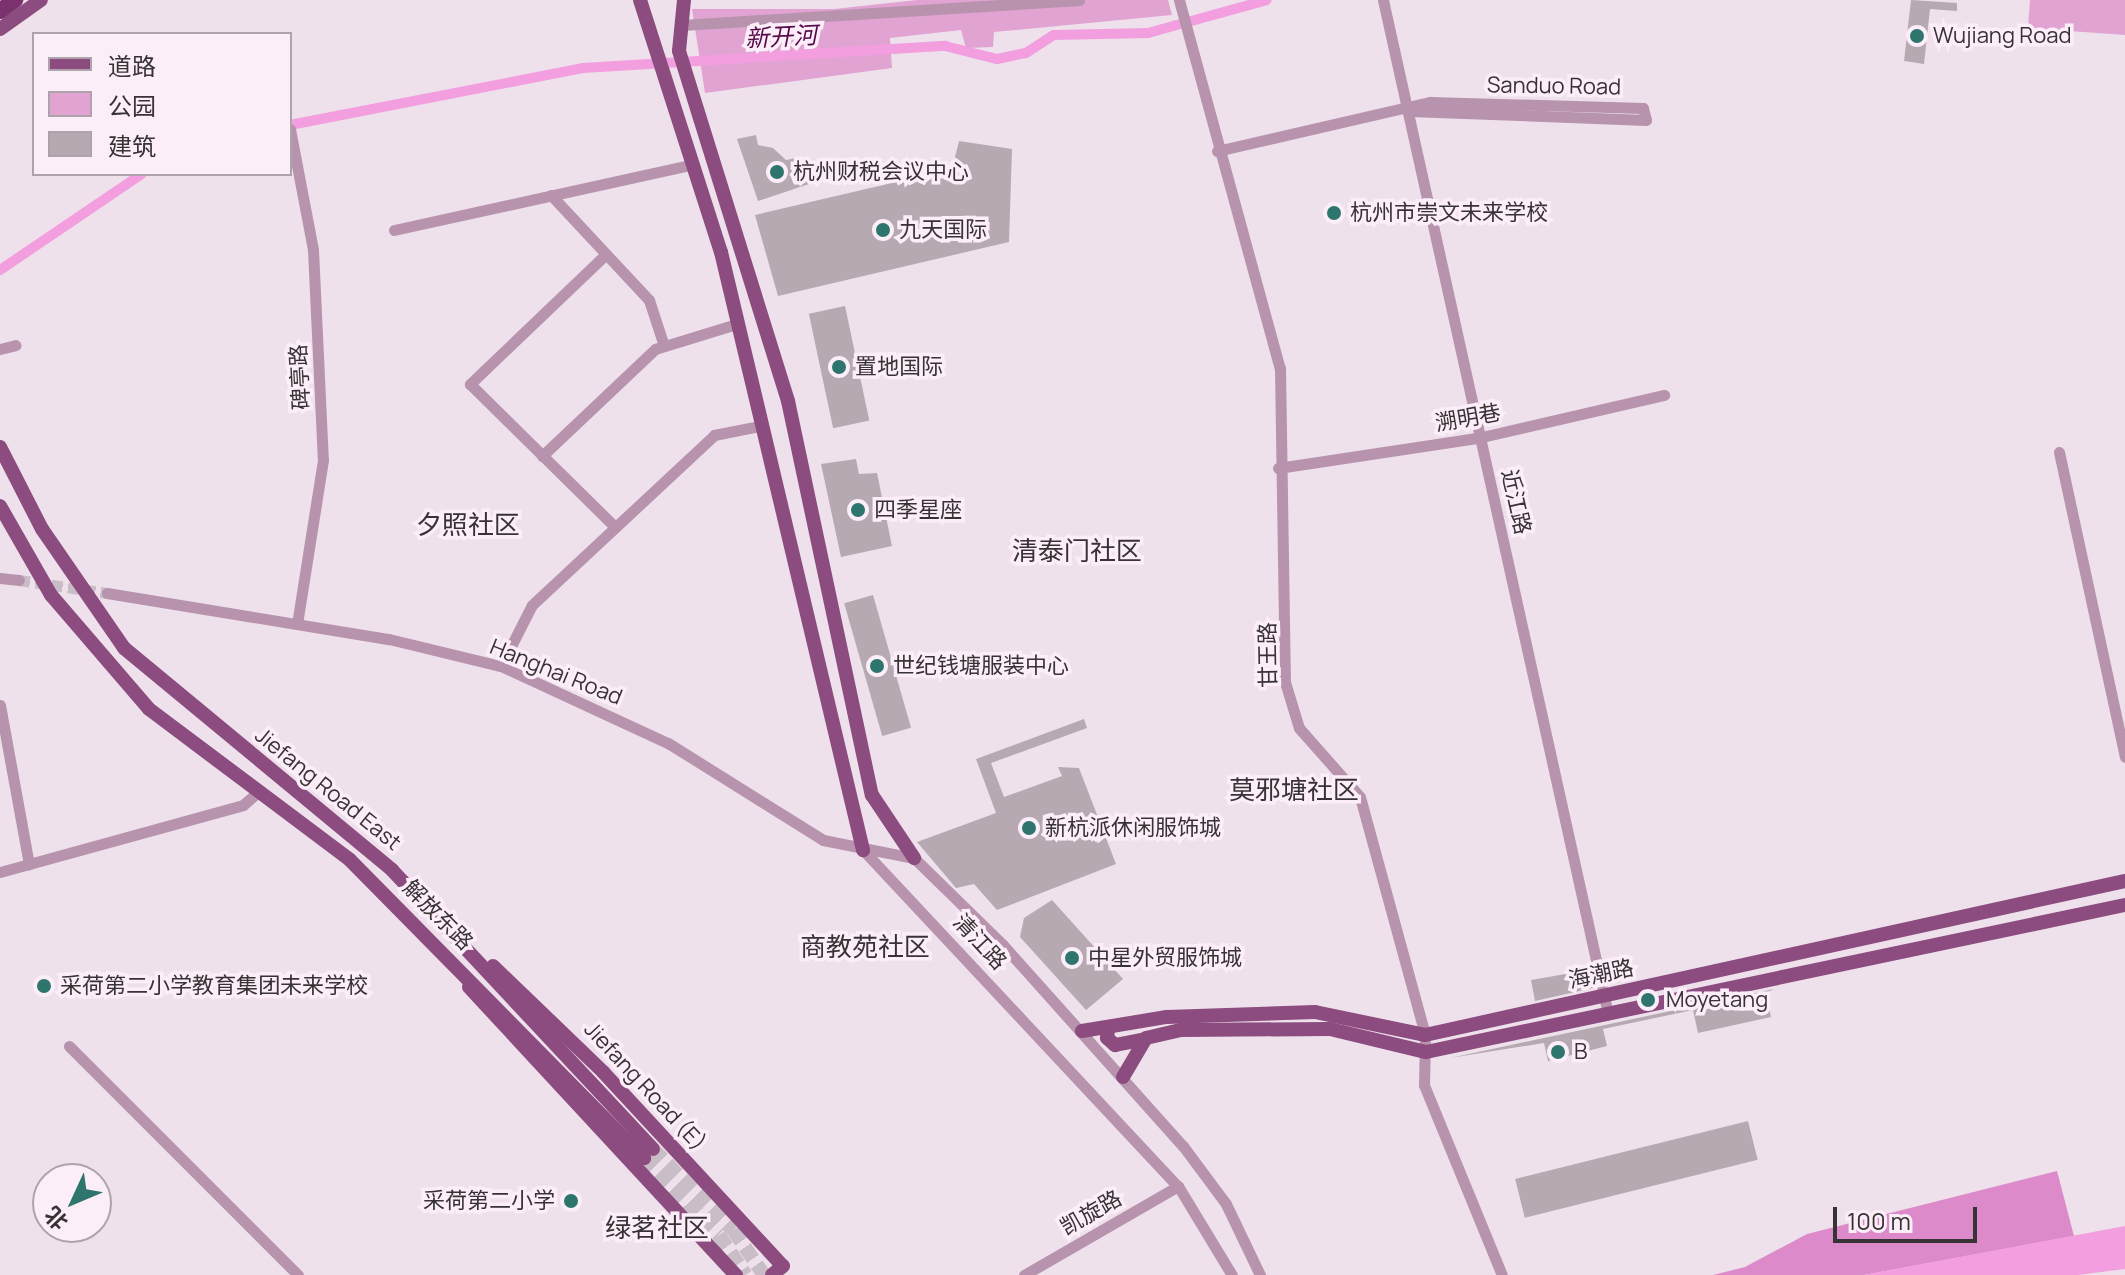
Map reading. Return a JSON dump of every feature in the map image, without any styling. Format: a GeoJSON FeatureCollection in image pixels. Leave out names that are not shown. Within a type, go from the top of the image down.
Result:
{"type":"FeatureCollection","features":[{"type":"Feature","properties":{"kind":"highway"},"geometry":{"type":"LineString","coordinates":[[0,11],[15,0]]}},
{"type":"Feature","properties":{"kind":"main road"},"geometry":{"type":"LineString","coordinates":[[0,29],[41,0]]}},
{"type":"Feature","properties":{"kind":"main road"},"geometry":{"type":"LineString","coordinates":[[640,0],[656,52],[687,114]]}},
{"type":"Feature","properties":{"kind":"main road"},"geometry":{"type":"LineString","coordinates":[[684,0],[679,51],[687,114]]}},
{"type":"Feature","properties":{"kind":"main road","name":"清江路"},"geometry":{"type":"LineString","coordinates":[[687,114],[694,164],[737,324],[797,587],[863,850]]}},
{"type":"Feature","properties":{"kind":"main road","name":"清江路"},"geometry":{"type":"LineString","coordinates":[[687,114],[757,291],[829,591],[872,795],[914,858]]}},
{"type":"Feature","properties":{"kind":"main road","name":"Jiefang Road East"},"geometry":{"type":"LineString","coordinates":[[0,447],[42,529],[124,648],[197,714],[342,824],[467,945],[648,1154]]}},
{"type":"Feature","properties":{"kind":"main road","name":"解放东路"},"geometry":{"type":"LineString","coordinates":[[0,506],[51,595],[118,675],[187,740],[350,860],[648,1154]]}},
{"type":"Feature","properties":{"kind":"main road","name":"海潮路"},"geometry":{"type":"LineString","coordinates":[[1082,1031],[1167,1017],[1315,1012],[1425,1035],[2125,881]]}},
{"type":"Feature","properties":{"kind":"main road","name":"海潮路"},"geometry":{"type":"LineString","coordinates":[[1108,1029],[1107,1038],[1115,1045],[1181,1030],[1330,1029],[1426,1052],[2125,905]]}},
{"type":"Feature","properties":{"kind":"main road","name":"Jiefang Road (E)"},"geometry":{"type":"LineString","coordinates":[[467,945],[524,992],[781,1272]]}},
{"type":"Feature","properties":{"kind":"main road"},"geometry":{"type":"LineString","coordinates":[[451,960],[478,1002],[736,1275]]}},
{"type":"Feature","properties":{"kind":"main road"},"geometry":{"type":"LineString","coordinates":[[1123,1077],[1146,1038]]}},
{"type":"Feature","properties":{"kind":"street"},"geometry":{"type":"LineString","coordinates":[[682,25],[1079,0]]}},
{"type":"Feature","properties":{"kind":"street","name":"近江路"},"geometry":{"type":"LineString","coordinates":[[1383,0],[1608,1014]]}},
{"type":"Feature","properties":{"kind":"street","name":"甘王路"},"geometry":{"type":"LineString","coordinates":[[1180,5],[1217,151],[1280,368],[1278,468],[1288,694],[1316,753],[1360,797],[1425,1035],[1424,1085],[1502,1275]]}},
{"type":"Feature","properties":{"kind":"street","name":"Sanduo Road"},"geometry":{"type":"LineString","coordinates":[[1217,151],[1409,111],[1430,102],[1643,108],[1646,120],[1439,116],[1409,111]]}},
{"type":"Feature","properties":{"kind":"street","name":"碑亭路"},"geometry":{"type":"LineString","coordinates":[[292,139],[313,250],[323,460],[297,624]]}},
{"type":"Feature","properties":{"kind":"street"},"geometry":{"type":"LineString","coordinates":[[394,230],[694,164]]}},
{"type":"Feature","properties":{"kind":"street"},"geometry":{"type":"LineString","coordinates":[[551,195],[649,300],[664,346]]}},
{"type":"Feature","properties":{"kind":"street"},"geometry":{"type":"LineString","coordinates":[[605,255],[470,384],[615,527]]}},
{"type":"Feature","properties":{"kind":"street"},"geometry":{"type":"LineString","coordinates":[[542,456],[664,346],[737,324]]}},
{"type":"Feature","properties":{"kind":"street"},"geometry":{"type":"LineString","coordinates":[[0,349],[16,345]]}},
{"type":"Feature","properties":{"kind":"street","name":"溯明巷"},"geometry":{"type":"LineString","coordinates":[[1278,468],[1482,437],[1664,395]]}},
{"type":"Feature","properties":{"kind":"street"},"geometry":{"type":"LineString","coordinates":[[501,666],[532,605],[714,435],[760,426]]}},
{"type":"Feature","properties":{"kind":"street"},"geometry":{"type":"LineString","coordinates":[[2059,452],[2125,757]]}},
{"type":"Feature","properties":{"kind":"street"},"geometry":{"type":"LineString","coordinates":[[0,578],[19,580]]}},
{"type":"Feature","properties":{"kind":"street","name":"Hanghai Road"},"geometry":{"type":"LineString","coordinates":[[107,593],[297,624],[501,666],[668,743],[823,840],[914,858]]}},
{"type":"Feature","properties":{"kind":"street"},"geometry":{"type":"LineString","coordinates":[[0,705],[29,864]]}},
{"type":"Feature","properties":{"kind":"street"},"geometry":{"type":"LineString","coordinates":[[0,872],[243,805],[259,791]]}},
{"type":"Feature","properties":{"kind":"street","name":"清江路"},"geometry":{"type":"LineString","coordinates":[[863,850],[1178,1186],[1232,1275]]}},
{"type":"Feature","properties":{"kind":"street","name":"清江路"},"geometry":{"type":"LineString","coordinates":[[914,858],[1123,1077],[1226,1204],[1260,1275]]}},
{"type":"Feature","properties":{"kind":"street"},"geometry":{"type":"LineString","coordinates":[[69,1046],[298,1275]]}},
{"type":"Feature","properties":{"kind":"street","name":"凯旋路"},"geometry":{"type":"LineString","coordinates":[[1024,1275],[1178,1186]]}},
{"type":"Feature","properties":{"kind":"green space"},"geometry":{"type":"Polygon","coordinates":[[[917,0],[1168,0],[1172,15],[994,32],[993,47],[966,48],[961,30],[890,38],[892,68],[705,93],[692,9],[834,9],[917,0]]]}},
{"type":"Feature","properties":{"kind":"green space"},"geometry":{"type":"Polygon","coordinates":[[[2030,0],[2125,0],[2125,35],[2028,28],[2030,0]]]}},
{"type":"Feature","properties":{"kind":"shaded area"},"geometry":{"type":"Polygon","coordinates":[[[2057,1171],[2074,1236],[1864,1275],[1713,1275],[1745,1267],[1807,1234],[2057,1171]]]}},
{"type":"Feature","properties":{"kind":"shaded area"},"geometry":{"type":"Polygon","coordinates":[[[2125,1226],[2125,1269],[2078,1275],[1864,1275],[2125,1226]]]}},
{"type":"Feature","properties":{"kind":"building","name":"Wujiang Road"},"geometry":{"type":"Polygon","coordinates":[[[1911,0],[1957,3],[1957,11],[1930,9],[1924,64],[1904,61],[1911,0]]]}},
{"type":"Feature","properties":{"kind":"building","name":"杭州财税会议中心"},"geometry":{"type":"Polygon","coordinates":[[[756,135],[758,145],[773,148],[786,160],[801,157],[809,184],[758,201],[737,139],[756,135]]]}},
{"type":"Feature","properties":{"kind":"building","name":"九天国际"},"geometry":{"type":"Polygon","coordinates":[[[959,141],[1012,149],[1009,242],[778,296],[755,215],[952,169],[959,141]]]}},
{"type":"Feature","properties":{"kind":"building","name":"置地国际"},"geometry":{"type":"Polygon","coordinates":[[[845,306],[869,420],[833,428],[809,314],[845,306]]]}},
{"type":"Feature","properties":{"kind":"building","name":"四季星座"},"geometry":{"type":"Polygon","coordinates":[[[856,459],[859,474],[877,473],[892,546],[841,557],[821,464],[856,459]]]}},
{"type":"Feature","properties":{"kind":"building","name":"世纪钱塘服装中心"},"geometry":{"type":"Polygon","coordinates":[[[873,595],[911,728],[882,736],[844,603],[873,595]]]}},
{"type":"Feature","properties":{"kind":"building","name":"新杭派休闲服饰城"},"geometry":{"type":"Polygon","coordinates":[[[1084,719],[1087,728],[991,763],[1004,797],[1062,776],[1058,767],[1079,768],[1116,864],[997,910],[974,884],[956,888],[917,842],[996,813],[976,759],[1084,719]]]}},
{"type":"Feature","properties":{"kind":"building","name":"中星外贸服饰城"},"geometry":{"type":"Polygon","coordinates":[[[1052,900],[1123,979],[1086,1010],[1020,937],[1024,918],[1052,900]]]}},
{"type":"Feature","properties":{"kind":"building"},"geometry":{"type":"Polygon","coordinates":[[[1589,970],[1593,988],[1535,1001],[1531,980],[1589,970]]]}},
{"type":"Feature","properties":{"kind":"building"},"geometry":{"type":"Polygon","coordinates":[[[1774,989],[1766,993],[1771,1017],[1698,1033],[1693,1010],[1603,1029],[1607,1046],[1548,1061],[1544,1043],[1450,1058],[1774,989]]]}},
{"type":"Feature","properties":{"kind":"building"},"geometry":{"type":"Polygon","coordinates":[[[1748,1121],[1758,1160],[1525,1218],[1515,1179],[1748,1121]]]}},
{"type":"Feature","properties":{"kind":"waterway","name":"新开河"},"geometry":{"type":"LineString","coordinates":[[292,125],[583,68],[945,46],[997,59],[1026,53],[1054,35],[1148,33],[1267,0]]}},
{"type":"Feature","properties":{"kind":"waterway","name":"新开河"},"geometry":{"type":"LineString","coordinates":[[0,270],[139,176]]}},
{"type":"Feature","properties":{"kind":"tunnel"},"geometry":{"type":"LineString","coordinates":[[19,580],[107,593]]}},
{"type":"Feature","properties":{"kind":"tunnel"},"geometry":{"type":"LineString","coordinates":[[653,1149],[733,1230],[764,1275]]}},
{"type":"Feature","properties":{"kind":"tunnel"},"geometry":{"type":"LineString","coordinates":[[644,1158],[719,1235],[746,1275]]}},
{"type":"Feature","properties":{"kind":"place","name":"Wujiang Road"},"geometry":{"type":"Point","coordinates":[1917,36]}},
{"type":"Feature","properties":{"kind":"place","name":"杭州财税会议中心"},"geometry":{"type":"Point","coordinates":[777,172]}},
{"type":"Feature","properties":{"kind":"place","name":"杭州市崇文未来学校"},"geometry":{"type":"Point","coordinates":[1334,213]}},
{"type":"Feature","properties":{"kind":"place","name":"九天国际"},"geometry":{"type":"Point","coordinates":[883,230]}},
{"type":"Feature","properties":{"kind":"place","name":"置地国际"},"geometry":{"type":"Point","coordinates":[839,367]}},
{"type":"Feature","properties":{"kind":"place","name":"四季星座"},"geometry":{"type":"Point","coordinates":[858,510]}},
{"type":"Feature","properties":{"kind":"place","name":"世纪钱塘服装中心"},"geometry":{"type":"Point","coordinates":[877,666]}},
{"type":"Feature","properties":{"kind":"place","name":"新杭派休闲服饰城"},"geometry":{"type":"Point","coordinates":[1029,828]}},
{"type":"Feature","properties":{"kind":"place","name":"中星外贸服饰城"},"geometry":{"type":"Point","coordinates":[1072,958]}},
{"type":"Feature","properties":{"kind":"place","name":"采荷第二小学教育集团未来学校"},"geometry":{"type":"Point","coordinates":[44,986]}},
{"type":"Feature","properties":{"kind":"place","name":"Moyetang"},"geometry":{"type":"Point","coordinates":[1648,1000]}},
{"type":"Feature","properties":{"kind":"place","name":"B"},"geometry":{"type":"Point","coordinates":[1558,1052]}},
{"type":"Feature","properties":{"kind":"place","name":"采荷第二小学"},"geometry":{"type":"Point","coordinates":[571,1201]}},
{"type":"Feature","properties":{"kind":"district","name":"夕照社区"},"geometry":{"type":"Point","coordinates":[468,525]}},
{"type":"Feature","properties":{"kind":"district","name":"清泰门社区"},"geometry":{"type":"Point","coordinates":[1077,551]}},
{"type":"Feature","properties":{"kind":"district","name":"莫邪塘社区"},"geometry":{"type":"Point","coordinates":[1294,790]}},
{"type":"Feature","properties":{"kind":"district","name":"商教苑社区"},"geometry":{"type":"Point","coordinates":[865,947]}},
{"type":"Feature","properties":{"kind":"district","name":"绿茗社区"},"geometry":{"type":"Point","coordinates":[657,1228]}}]}
